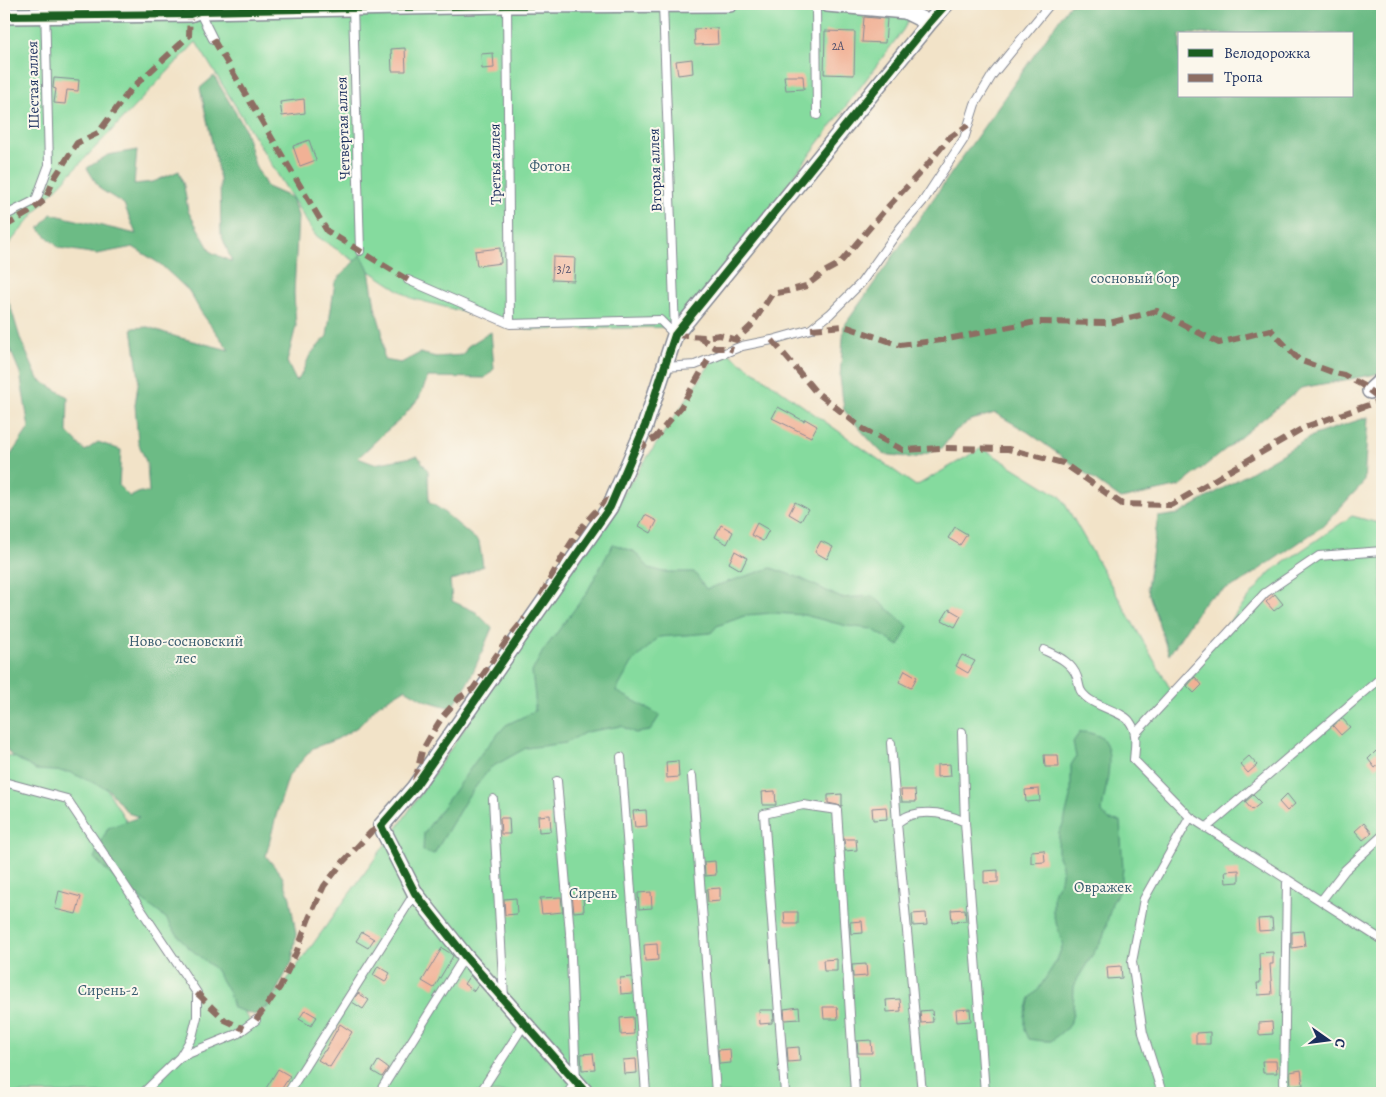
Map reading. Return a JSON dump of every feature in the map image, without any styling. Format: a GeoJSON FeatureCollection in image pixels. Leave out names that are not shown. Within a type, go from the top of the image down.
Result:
{"type":"FeatureCollection","features":[{"type":"Feature","properties":{"kind":"street"},"geometry":{"type":"LineString","coordinates":[[4,16],[46,10],[190,14],[199,7],[730,4]]}},
{"type":"Feature","properties":{"kind":"street"},"geometry":{"type":"LineString","coordinates":[[827,4],[907,7],[929,23]]}},
{"type":"Feature","properties":{"kind":"street"},"geometry":{"type":"LineString","coordinates":[[586,1093],[572,1087],[524,1023],[465,956],[415,893],[381,826],[414,788],[610,507],[645,426],[675,336],[946,4]]}},
{"type":"Feature","properties":{"kind":"street"},"geometry":{"type":"LineString","coordinates":[[1370,391],[1382,380]]}},
{"type":"Feature","properties":{"kind":"lane","name":"Третья аллея"},"geometry":{"type":"LineString","coordinates":[[507,4],[510,324]]}},
{"type":"Feature","properties":{"kind":"lane","name":"Вторая аллея"},"geometry":{"type":"LineString","coordinates":[[663,4],[675,336]]}},
{"type":"Feature","properties":{"kind":"lane"},"geometry":{"type":"LineString","coordinates":[[816,4],[817,115]]}},
{"type":"Feature","properties":{"kind":"lane"},"geometry":{"type":"LineString","coordinates":[[665,367],[695,365],[742,346],[811,329],[830,314],[861,282],[901,227],[924,200],[964,139],[975,104],[993,74],[1050,4]]}},
{"type":"Feature","properties":{"kind":"lane","name":"Четвертая аллея"},"geometry":{"type":"LineString","coordinates":[[353,6],[360,251]]}},
{"type":"Feature","properties":{"kind":"lane"},"geometry":{"type":"LineString","coordinates":[[199,7],[213,39]]}},
{"type":"Feature","properties":{"kind":"lane","name":"Шестая аллея"},"geometry":{"type":"LineString","coordinates":[[4,216],[36,200],[49,165],[46,10]]}},
{"type":"Feature","properties":{"kind":"lane"},"geometry":{"type":"LineString","coordinates":[[408,280],[510,324],[660,320],[675,336]]}},
{"type":"Feature","properties":{"kind":"lane"},"geometry":{"type":"LineString","coordinates":[[1136,733],[1265,593],[1319,556],[1382,551]]}},
{"type":"Feature","properties":{"kind":"lane"},"geometry":{"type":"LineString","coordinates":[[1044,650],[1067,662],[1076,676],[1078,688],[1093,703],[1130,720],[1136,733],[1134,760],[1190,817],[1382,940]]}},
{"type":"Feature","properties":{"kind":"lane"},"geometry":{"type":"LineString","coordinates":[[1206,828],[1382,678]]}},
{"type":"Feature","properties":{"kind":"lane"},"geometry":{"type":"LineString","coordinates":[[962,732],[965,822],[985,1093]]}},
{"type":"Feature","properties":{"kind":"lane"},"geometry":{"type":"LineString","coordinates":[[891,743],[922,1093]]}},
{"type":"Feature","properties":{"kind":"lane"},"geometry":{"type":"LineString","coordinates":[[621,758],[646,1093]]}},
{"type":"Feature","properties":{"kind":"lane"},"geometry":{"type":"LineString","coordinates":[[692,776],[716,1093]]}},
{"type":"Feature","properties":{"kind":"lane"},"geometry":{"type":"LineString","coordinates":[[557,781],[570,933],[572,1087]]}},
{"type":"Feature","properties":{"kind":"lane"},"geometry":{"type":"LineString","coordinates":[[4,782],[67,799],[197,993],[197,1017],[192,1038],[180,1057],[143,1093]]}},
{"type":"Feature","properties":{"kind":"lane"},"geometry":{"type":"LineString","coordinates":[[493,799],[504,1000]]}},
{"type":"Feature","properties":{"kind":"lane"},"geometry":{"type":"LineString","coordinates":[[785,1093],[764,814],[803,805],[837,810],[855,1093]]}},
{"type":"Feature","properties":{"kind":"lane"},"geometry":{"type":"LineString","coordinates":[[897,823],[910,815],[935,812],[965,822]]}},
{"type":"Feature","properties":{"kind":"lane"},"geometry":{"type":"LineString","coordinates":[[1162,1093],[1143,1033],[1132,962],[1144,899],[1190,817]]}},
{"type":"Feature","properties":{"kind":"lane"},"geometry":{"type":"LineString","coordinates":[[1321,901],[1345,870],[1382,836]]}},
{"type":"Feature","properties":{"kind":"lane"},"geometry":{"type":"LineString","coordinates":[[1284,1093],[1287,879]]}},
{"type":"Feature","properties":{"kind":"lane"},"geometry":{"type":"LineString","coordinates":[[288,1093],[415,893]]}},
{"type":"Feature","properties":{"kind":"lane"},"geometry":{"type":"LineString","coordinates":[[379,1093],[465,956]]}},
{"type":"Feature","properties":{"kind":"lane"},"geometry":{"type":"LineString","coordinates":[[180,1057],[237,1034],[256,1020]]}},
{"type":"Feature","properties":{"kind":"lane"},"geometry":{"type":"LineString","coordinates":[[480,1093],[524,1023]]}},
{"type":"Feature","properties":{"kind":"green space","name":"Фотон"},"geometry":{"type":"Polygon","coordinates":[[[4,4],[918,4],[903,30],[675,335],[668,327],[531,330],[411,298],[315,235],[196,42],[50,195],[4,250],[4,4]]]}},
{"type":"Feature","properties":{"kind":"green space","name":"сосновый бор"},"geometry":{"type":"Polygon","coordinates":[[[1070,4],[1382,4],[1382,373],[1301,388],[1180,486],[1121,499],[1028,432],[995,413],[971,420],[955,431],[942,448],[914,458],[883,454],[844,410],[840,377],[844,326],[1070,4]]]}},
{"type":"Feature","properties":{"kind":"green space","name":"Ново-сосновский лес"},"geometry":{"type":"Polygon","coordinates":[[[214,76],[244,127],[255,165],[267,187],[292,198],[298,216],[294,293],[296,326],[287,362],[296,381],[300,377],[310,355],[327,336],[335,282],[361,254],[369,270],[375,307],[382,331],[384,360],[401,363],[420,353],[436,357],[463,355],[468,346],[491,332],[494,369],[485,378],[428,377],[419,398],[401,419],[358,458],[374,464],[418,456],[428,471],[429,502],[479,542],[483,566],[459,578],[450,580],[452,601],[476,612],[492,628],[469,680],[451,708],[424,700],[405,689],[378,705],[359,726],[337,739],[313,748],[289,775],[266,856],[282,876],[290,898],[296,934],[292,962],[268,1006],[255,1015],[233,1008],[229,993],[215,969],[187,946],[166,918],[116,880],[94,858],[108,828],[139,817],[128,813],[108,789],[69,772],[36,770],[11,755],[4,746],[4,465],[29,428],[20,373],[5,337],[4,291],[20,338],[38,379],[68,397],[67,432],[85,451],[98,442],[121,450],[119,486],[130,497],[140,492],[149,493],[147,464],[138,442],[135,405],[139,378],[132,328],[148,327],[177,337],[229,350],[201,312],[189,291],[160,264],[133,247],[97,254],[59,248],[39,229],[51,214],[136,234],[124,204],[100,189],[87,168],[108,155],[137,150],[134,184],[153,182],[179,171],[184,186],[188,211],[211,252],[232,262],[221,234],[220,179],[200,88],[214,76]]]}},
{"type":"Feature","properties":{"kind":"green space"},"geometry":{"type":"Polygon","coordinates":[[[721,348],[916,486],[982,448],[1061,497],[1172,692],[1270,572],[1352,516],[1382,524],[1382,1093],[4,1093],[4,755],[98,775],[253,1027],[400,824],[721,348]]]}},
{"type":"Feature","properties":{"kind":"green space"},"geometry":{"type":"Polygon","coordinates":[[[1368,417],[1364,482],[1323,526],[1241,582],[1206,599],[1169,655],[1147,588],[1158,517],[1179,514],[1314,435],[1368,417]]]}},
{"type":"Feature","properties":{"kind":"green space"},"geometry":{"type":"Polygon","coordinates":[[[613,544],[635,552],[649,568],[664,572],[694,572],[706,589],[771,568],[800,578],[841,598],[873,596],[908,626],[899,646],[872,629],[847,626],[804,615],[774,613],[747,615],[717,626],[711,633],[659,637],[632,663],[616,691],[660,715],[650,731],[635,733],[621,726],[586,732],[566,743],[526,748],[490,768],[467,798],[434,854],[423,851],[424,833],[483,751],[506,725],[535,711],[532,672],[543,651],[586,594],[613,544]]]}},
{"type":"Feature","properties":{"kind":"green space","name":"Овражек"},"geometry":{"type":"Polygon","coordinates":[[[1080,732],[1099,736],[1105,742],[1108,750],[1108,772],[1102,812],[1109,820],[1120,821],[1123,869],[1120,889],[1112,903],[1103,938],[1074,987],[1073,1013],[1070,1025],[1051,1041],[1029,1039],[1025,1030],[1025,1016],[1030,998],[1038,990],[1057,960],[1063,944],[1053,914],[1053,901],[1054,891],[1062,875],[1062,865],[1058,857],[1059,833],[1064,822],[1071,793],[1071,765],[1076,757],[1073,742],[1080,732]]]}},
{"type":"Feature","properties":{"kind":"building"},"geometry":{"type":"Polygon","coordinates":[[[864,17],[887,19],[885,43],[862,42],[864,17]]]}},
{"type":"Feature","properties":{"kind":"building"},"geometry":{"type":"Polygon","coordinates":[[[717,28],[718,44],[695,45],[694,29],[717,28]]]}},
{"type":"Feature","properties":{"kind":"building"},"geometry":{"type":"Polygon","coordinates":[[[825,31],[855,32],[854,75],[824,74],[825,31]]]}},
{"type":"Feature","properties":{"kind":"building"},"geometry":{"type":"Polygon","coordinates":[[[405,48],[406,71],[392,71],[391,49],[405,48]]]}},
{"type":"Feature","properties":{"kind":"building"},"geometry":{"type":"Polygon","coordinates":[[[493,53],[494,68],[482,69],[481,54],[493,53]]]}},
{"type":"Feature","properties":{"kind":"building"},"geometry":{"type":"Polygon","coordinates":[[[692,59],[693,73],[678,75],[676,61],[692,59]]]}},
{"type":"Feature","properties":{"kind":"building"},"geometry":{"type":"Polygon","coordinates":[[[784,76],[803,76],[804,89],[786,90],[784,76]]]}},
{"type":"Feature","properties":{"kind":"building"},"geometry":{"type":"Polygon","coordinates":[[[54,78],[79,80],[78,91],[67,90],[65,104],[54,103],[56,89],[53,88],[54,78]]]}},
{"type":"Feature","properties":{"kind":"building"},"geometry":{"type":"Polygon","coordinates":[[[304,99],[305,113],[282,116],[280,102],[304,99]]]}},
{"type":"Feature","properties":{"kind":"building"},"geometry":{"type":"Polygon","coordinates":[[[309,140],[316,160],[300,166],[293,146],[309,140]]]}},
{"type":"Feature","properties":{"kind":"building"},"geometry":{"type":"Polygon","coordinates":[[[500,248],[501,263],[477,266],[475,251],[500,248]]]}},
{"type":"Feature","properties":{"kind":"building"},"geometry":{"type":"Polygon","coordinates":[[[553,257],[575,258],[574,281],[552,280],[553,257]]]}},
{"type":"Feature","properties":{"kind":"building"},"geometry":{"type":"Polygon","coordinates":[[[778,407],[817,426],[811,437],[772,418],[778,407]]]}},
{"type":"Feature","properties":{"kind":"building"},"geometry":{"type":"Polygon","coordinates":[[[795,502],[808,509],[801,521],[789,514],[795,502]]]}},
{"type":"Feature","properties":{"kind":"building"},"geometry":{"type":"Polygon","coordinates":[[[645,515],[657,521],[651,533],[639,526],[645,515]]]}},
{"type":"Feature","properties":{"kind":"building"},"geometry":{"type":"Polygon","coordinates":[[[757,523],[769,530],[763,541],[751,535],[757,523]]]}},
{"type":"Feature","properties":{"kind":"building"},"geometry":{"type":"Polygon","coordinates":[[[721,525],[733,532],[727,544],[715,537],[721,525]]]}},
{"type":"Feature","properties":{"kind":"building"},"geometry":{"type":"Polygon","coordinates":[[[955,527],[967,534],[960,545],[948,538],[955,527]]]}},
{"type":"Feature","properties":{"kind":"building"},"geometry":{"type":"Polygon","coordinates":[[[821,541],[833,547],[827,559],[815,552],[821,541]]]}},
{"type":"Feature","properties":{"kind":"building"},"geometry":{"type":"Polygon","coordinates":[[[735,551],[747,558],[741,570],[729,563],[735,551]]]}},
{"type":"Feature","properties":{"kind":"building"},"geometry":{"type":"Polygon","coordinates":[[[1275,594],[1283,604],[1274,611],[1266,602],[1275,594]]]}},
{"type":"Feature","properties":{"kind":"building"},"geometry":{"type":"Polygon","coordinates":[[[949,609],[961,616],[955,627],[942,620],[949,609]]]}},
{"type":"Feature","properties":{"kind":"building"},"geometry":{"type":"Polygon","coordinates":[[[962,655],[975,661],[968,673],[956,666],[962,655]]]}},
{"type":"Feature","properties":{"kind":"building"},"geometry":{"type":"Polygon","coordinates":[[[905,670],[917,677],[911,688],[899,682],[905,670]]]}},
{"type":"Feature","properties":{"kind":"building"},"geometry":{"type":"Polygon","coordinates":[[[1195,677],[1202,685],[1194,693],[1187,686],[1195,677]]]}},
{"type":"Feature","properties":{"kind":"building"},"geometry":{"type":"Polygon","coordinates":[[[1342,718],[1350,727],[1341,735],[1333,726],[1342,718]]]}},
{"type":"Feature","properties":{"kind":"building"},"geometry":{"type":"Polygon","coordinates":[[[1376,751],[1382,758],[1382,762],[1375,768],[1368,759],[1376,751]]]}},
{"type":"Feature","properties":{"kind":"building"},"geometry":{"type":"Polygon","coordinates":[[[1044,755],[1058,755],[1059,767],[1045,767],[1044,755]]]}},
{"type":"Feature","properties":{"kind":"building"},"geometry":{"type":"Polygon","coordinates":[[[1249,756],[1257,765],[1248,773],[1240,764],[1249,756]]]}},
{"type":"Feature","properties":{"kind":"building"},"geometry":{"type":"Polygon","coordinates":[[[678,761],[679,777],[667,778],[666,762],[678,761]]]}},
{"type":"Feature","properties":{"kind":"building"},"geometry":{"type":"Polygon","coordinates":[[[950,764],[951,776],[937,777],[937,765],[950,764]]]}},
{"type":"Feature","properties":{"kind":"building"},"geometry":{"type":"Polygon","coordinates":[[[1039,789],[1040,801],[1026,802],[1025,790],[1039,789]]]}},
{"type":"Feature","properties":{"kind":"building"},"geometry":{"type":"Polygon","coordinates":[[[901,790],[915,790],[916,802],[902,802],[901,790]]]}},
{"type":"Feature","properties":{"kind":"building"},"geometry":{"type":"Polygon","coordinates":[[[775,791],[776,805],[763,805],[762,792],[775,791]]]}},
{"type":"Feature","properties":{"kind":"building"},"geometry":{"type":"Polygon","coordinates":[[[842,794],[842,806],[828,803],[828,795],[842,794]]]}},
{"type":"Feature","properties":{"kind":"building"},"geometry":{"type":"Polygon","coordinates":[[[1287,794],[1295,804],[1287,811],[1279,802],[1287,794]]]}},
{"type":"Feature","properties":{"kind":"building"},"geometry":{"type":"Polygon","coordinates":[[[1253,795],[1261,803],[1252,810],[1245,802],[1253,795]]]}},
{"type":"Feature","properties":{"kind":"building"},"geometry":{"type":"Polygon","coordinates":[[[886,807],[887,819],[873,820],[872,808],[886,807]]]}},
{"type":"Feature","properties":{"kind":"building"},"geometry":{"type":"Polygon","coordinates":[[[646,810],[647,826],[635,827],[633,811],[646,810]]]}},
{"type":"Feature","properties":{"kind":"building"},"geometry":{"type":"Polygon","coordinates":[[[550,815],[551,831],[539,832],[538,816],[550,815]]]}},
{"type":"Feature","properties":{"kind":"building"},"geometry":{"type":"Polygon","coordinates":[[[500,818],[509,818],[510,834],[501,834],[500,818]]]}},
{"type":"Feature","properties":{"kind":"building"},"geometry":{"type":"Polygon","coordinates":[[[1364,823],[1372,833],[1363,840],[1355,831],[1364,823]]]}},
{"type":"Feature","properties":{"kind":"building"},"geometry":{"type":"Polygon","coordinates":[[[844,839],[856,839],[857,850],[845,851],[844,839]]]}},
{"type":"Feature","properties":{"kind":"building"},"geometry":{"type":"Polygon","coordinates":[[[1044,850],[1045,862],[1031,863],[1031,851],[1044,850]]]}},
{"type":"Feature","properties":{"kind":"building"},"geometry":{"type":"Polygon","coordinates":[[[715,861],[716,875],[705,876],[704,862],[715,861]]]}},
{"type":"Feature","properties":{"kind":"building"},"geometry":{"type":"Polygon","coordinates":[[[998,870],[998,882],[984,883],[984,871],[998,870]]]}},
{"type":"Feature","properties":{"kind":"building"},"geometry":{"type":"Polygon","coordinates":[[[1239,870],[1239,882],[1226,883],[1225,871],[1239,870]]]}},
{"type":"Feature","properties":{"kind":"building"},"geometry":{"type":"Polygon","coordinates":[[[720,888],[720,901],[708,902],[707,889],[720,888]]]}},
{"type":"Feature","properties":{"kind":"building"},"geometry":{"type":"Polygon","coordinates":[[[59,891],[81,897],[76,914],[55,909],[59,891]]]}},
{"type":"Feature","properties":{"kind":"building"},"geometry":{"type":"Polygon","coordinates":[[[651,892],[652,908],[639,909],[638,893],[651,892]]]}},
{"type":"Feature","properties":{"kind":"building"},"geometry":{"type":"Polygon","coordinates":[[[572,895],[583,895],[584,911],[574,912],[572,895]]]}},
{"type":"Feature","properties":{"kind":"building"},"geometry":{"type":"Polygon","coordinates":[[[561,897],[563,912],[542,914],[540,898],[561,897]]]}},
{"type":"Feature","properties":{"kind":"building"},"geometry":{"type":"Polygon","coordinates":[[[516,898],[517,914],[505,915],[504,899],[516,898]]]}},
{"type":"Feature","properties":{"kind":"building"},"geometry":{"type":"Polygon","coordinates":[[[965,909],[966,921],[952,922],[951,910],[965,909]]]}},
{"type":"Feature","properties":{"kind":"building"},"geometry":{"type":"Polygon","coordinates":[[[784,912],[798,912],[798,924],[785,924],[784,912]]]}},
{"type":"Feature","properties":{"kind":"building"},"geometry":{"type":"Polygon","coordinates":[[[926,913],[927,925],[913,926],[912,914],[926,913]]]}},
{"type":"Feature","properties":{"kind":"building"},"geometry":{"type":"Polygon","coordinates":[[[1272,918],[1273,930],[1259,931],[1258,919],[1272,918]]]}},
{"type":"Feature","properties":{"kind":"building"},"geometry":{"type":"Polygon","coordinates":[[[862,921],[863,933],[851,934],[850,922],[862,921]]]}},
{"type":"Feature","properties":{"kind":"building"},"geometry":{"type":"Polygon","coordinates":[[[1303,931],[1305,946],[1292,948],[1292,932],[1303,931]]]}},
{"type":"Feature","properties":{"kind":"building"},"geometry":{"type":"Polygon","coordinates":[[[362,932],[374,939],[368,948],[356,941],[362,932]]]}},
{"type":"Feature","properties":{"kind":"building"},"geometry":{"type":"Polygon","coordinates":[[[657,944],[658,960],[645,961],[644,945],[657,944]]]}},
{"type":"Feature","properties":{"kind":"building"},"geometry":{"type":"Polygon","coordinates":[[[442,948],[453,956],[434,988],[422,981],[442,948]]]}},
{"type":"Feature","properties":{"kind":"building"},"geometry":{"type":"Polygon","coordinates":[[[1273,952],[1273,964],[1270,964],[1272,994],[1258,995],[1257,983],[1260,983],[1259,953],[1273,952]]]}},
{"type":"Feature","properties":{"kind":"building"},"geometry":{"type":"Polygon","coordinates":[[[837,959],[837,971],[824,971],[823,960],[837,959]]]}},
{"type":"Feature","properties":{"kind":"building"},"geometry":{"type":"Polygon","coordinates":[[[866,964],[867,976],[853,977],[852,965],[866,964]]]}},
{"type":"Feature","properties":{"kind":"building"},"geometry":{"type":"Polygon","coordinates":[[[378,966],[390,973],[385,982],[373,975],[378,966]]]}},
{"type":"Feature","properties":{"kind":"building"},"geometry":{"type":"Polygon","coordinates":[[[1121,966],[1122,978],[1108,979],[1107,967],[1121,966]]]}},
{"type":"Feature","properties":{"kind":"building"},"geometry":{"type":"Polygon","coordinates":[[[470,975],[478,985],[474,991],[464,984],[470,975]]]}},
{"type":"Feature","properties":{"kind":"building"},"geometry":{"type":"Polygon","coordinates":[[[632,977],[633,993],[621,994],[620,978],[632,977]]]}},
{"type":"Feature","properties":{"kind":"building"},"geometry":{"type":"Polygon","coordinates":[[[358,993],[369,1000],[363,1009],[352,1002],[358,993]]]}},
{"type":"Feature","properties":{"kind":"building"},"geometry":{"type":"Polygon","coordinates":[[[900,999],[901,1011],[887,1012],[886,1000],[900,999]]]}},
{"type":"Feature","properties":{"kind":"building"},"geometry":{"type":"Polygon","coordinates":[[[799,1007],[800,1019],[785,1020],[784,1009],[799,1007]]]}},
{"type":"Feature","properties":{"kind":"building"},"geometry":{"type":"Polygon","coordinates":[[[823,1007],[837,1007],[838,1019],[824,1019],[823,1007]]]}},
{"type":"Feature","properties":{"kind":"building"},"geometry":{"type":"Polygon","coordinates":[[[970,1009],[971,1021],[957,1022],[956,1010],[970,1009]]]}},
{"type":"Feature","properties":{"kind":"building"},"geometry":{"type":"Polygon","coordinates":[[[305,1010],[317,1017],[311,1026],[299,1019],[305,1010]]]}},
{"type":"Feature","properties":{"kind":"building"},"geometry":{"type":"Polygon","coordinates":[[[759,1010],[773,1010],[774,1020],[772,1020],[772,1023],[760,1024],[759,1010]]]}},
{"type":"Feature","properties":{"kind":"building"},"geometry":{"type":"Polygon","coordinates":[[[932,1010],[933,1022],[921,1023],[920,1011],[932,1010]]]}},
{"type":"Feature","properties":{"kind":"building"},"geometry":{"type":"Polygon","coordinates":[[[633,1017],[634,1034],[621,1035],[620,1018],[633,1017]]]}},
{"type":"Feature","properties":{"kind":"building"},"geometry":{"type":"Polygon","coordinates":[[[1272,1022],[1273,1034],[1259,1035],[1259,1023],[1272,1022]]]}},
{"type":"Feature","properties":{"kind":"building"},"geometry":{"type":"Polygon","coordinates":[[[340,1024],[352,1032],[330,1067],[318,1060],[340,1024]]]}},
{"type":"Feature","properties":{"kind":"building"},"geometry":{"type":"Polygon","coordinates":[[[1210,1032],[1210,1044],[1196,1044],[1196,1033],[1210,1032]]]}},
{"type":"Feature","properties":{"kind":"building"},"geometry":{"type":"Polygon","coordinates":[[[871,1040],[872,1053],[858,1053],[857,1041],[871,1040]]]}},
{"type":"Feature","properties":{"kind":"building"},"geometry":{"type":"Polygon","coordinates":[[[799,1047],[800,1061],[788,1062],[787,1048],[799,1047]]]}},
{"type":"Feature","properties":{"kind":"building"},"geometry":{"type":"Polygon","coordinates":[[[730,1049],[731,1063],[719,1064],[718,1050],[730,1049]]]}},
{"type":"Feature","properties":{"kind":"building"},"geometry":{"type":"Polygon","coordinates":[[[593,1053],[595,1069],[582,1070],[581,1054],[593,1053]]]}},
{"type":"Feature","properties":{"kind":"building"},"geometry":{"type":"Polygon","coordinates":[[[636,1059],[637,1073],[624,1074],[623,1060],[636,1059]]]}},
{"type":"Feature","properties":{"kind":"building"},"geometry":{"type":"Polygon","coordinates":[[[378,1061],[388,1068],[382,1077],[372,1071],[378,1061]]]}},
{"type":"Feature","properties":{"kind":"building"},"geometry":{"type":"Polygon","coordinates":[[[1262,1061],[1276,1061],[1277,1073],[1263,1073],[1262,1061]]]}},
{"type":"Feature","properties":{"kind":"building"},"geometry":{"type":"Polygon","coordinates":[[[278,1069],[290,1076],[279,1093],[263,1093],[278,1069]]]}},
{"type":"Feature","properties":{"kind":"building"},"geometry":{"type":"Polygon","coordinates":[[[1301,1070],[1303,1085],[1291,1087],[1290,1072],[1301,1070]]]}},
{"type":"Feature","properties":{"kind":"marked path"},"geometry":{"type":"LineString","coordinates":[[4,227],[28,213],[45,200],[55,177],[77,143],[98,133],[131,89],[189,36],[190,14]]}},
{"type":"Feature","properties":{"kind":"marked path"},"geometry":{"type":"LineString","coordinates":[[213,39],[327,231],[408,280]]}},
{"type":"Feature","properties":{"kind":"marked path"},"geometry":{"type":"LineString","coordinates":[[675,335],[704,337],[720,335],[736,340],[751,326],[772,294],[806,286],[824,272],[839,264],[949,138],[968,125]]}},
{"type":"Feature","properties":{"kind":"marked path"},"geometry":{"type":"LineString","coordinates":[[811,329],[844,326],[900,345],[942,340],[1036,322],[1109,323],[1157,311],[1219,343],[1271,330],[1299,360],[1344,375],[1362,385],[1382,403]]}},
{"type":"Feature","properties":{"kind":"marked path"},"geometry":{"type":"LineString","coordinates":[[697,336],[716,348],[733,350]]}},
{"type":"Feature","properties":{"kind":"marked path"},"geometry":{"type":"LineString","coordinates":[[772,340],[815,391],[863,429],[903,450],[942,448],[1008,449],[1063,463],[1122,504],[1171,505],[1305,427],[1380,401]]}},
{"type":"Feature","properties":{"kind":"marked path"},"geometry":{"type":"LineString","coordinates":[[636,450],[656,437],[681,407],[708,360]]}},
{"type":"Feature","properties":{"kind":"marked path"},"geometry":{"type":"LineString","coordinates":[[541,596],[572,541],[602,505],[614,496]]}},
{"type":"Feature","properties":{"kind":"marked path"},"geometry":{"type":"LineString","coordinates":[[415,781],[422,751],[443,716],[460,697],[473,689],[525,618]]}},
{"type":"Feature","properties":{"kind":"marked path"},"geometry":{"type":"LineString","coordinates":[[256,1020],[280,987],[324,886],[371,832],[381,826]]}},
{"type":"Feature","properties":{"kind":"marked path"},"geometry":{"type":"LineString","coordinates":[[197,993],[225,1020],[244,1029]]}},
{"type":"Feature","properties":{"kind":"cycle path"},"geometry":{"type":"LineString","coordinates":[[4,16],[190,14],[199,11],[507,5],[730,4]]}},
{"type":"Feature","properties":{"kind":"cycle path"},"geometry":{"type":"LineString","coordinates":[[586,1093],[465,956],[415,893],[381,826],[414,788],[610,507],[645,426],[675,335],[946,4]]}},
{"type":"Feature","properties":{"kind":"park label","name":"Сирень"},"geometry":{"type":"Point","coordinates":[593,893]}},
{"type":"Feature","properties":{"kind":"park label","name":"Сирень-2"},"geometry":{"type":"Point","coordinates":[108,990]}}]}
